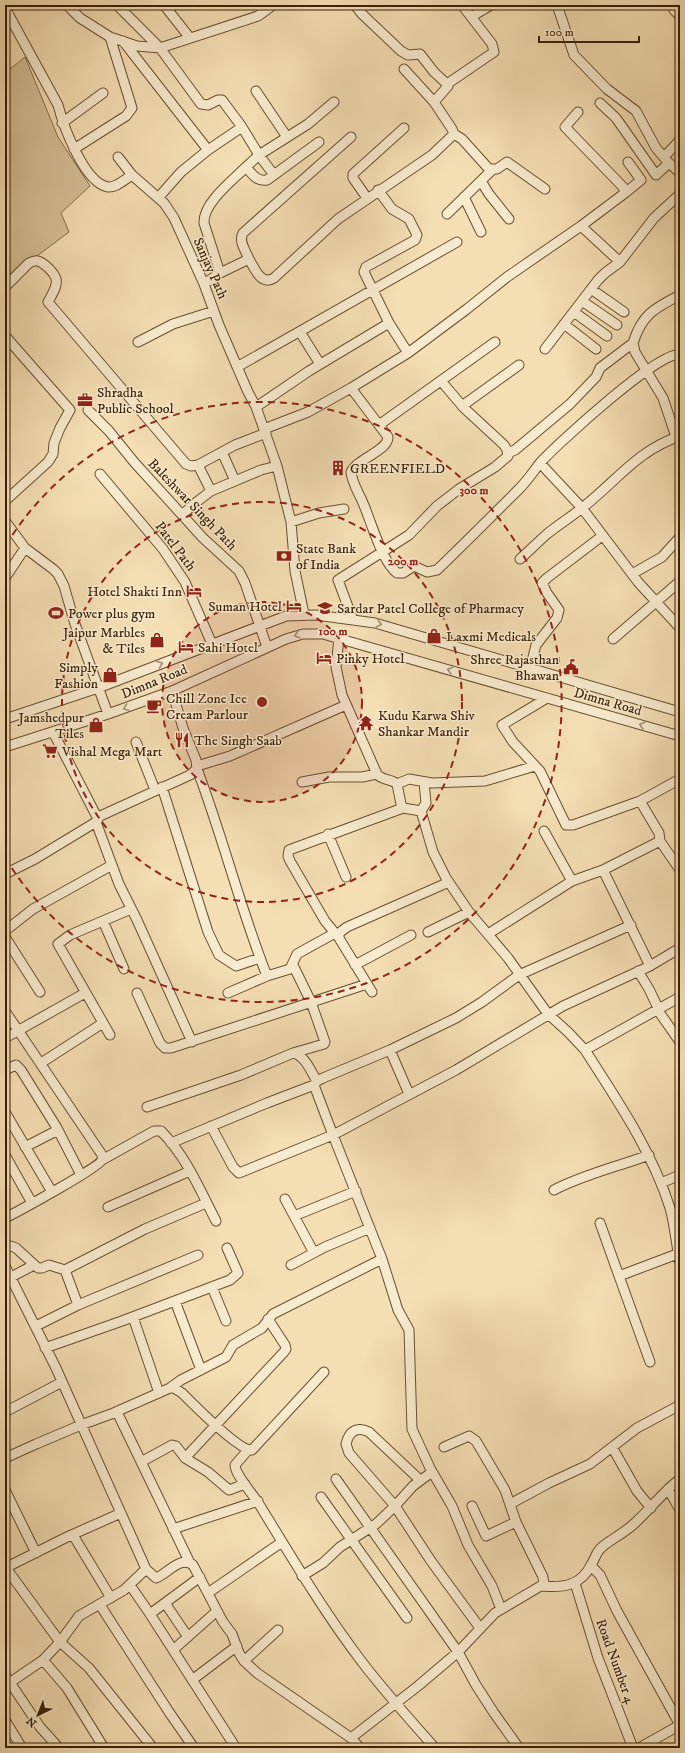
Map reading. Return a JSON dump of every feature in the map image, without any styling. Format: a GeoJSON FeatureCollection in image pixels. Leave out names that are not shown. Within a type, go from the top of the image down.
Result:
{"type":"FeatureCollection","features":[{"type":"Feature","properties":{"kind":"street"},"geometry":{"type":"LineString","coordinates":[[67,5],[80,18],[110,37],[137,46],[160,48],[258,16],[273,5]]}},
{"type":"Feature","properties":{"kind":"street"},"geometry":{"type":"LineString","coordinates":[[117,5],[160,48],[201,104],[208,105],[222,100],[274,175]]}},
{"type":"Feature","properties":{"kind":"street"},"geometry":{"type":"LineString","coordinates":[[164,5],[190,38]]}},
{"type":"Feature","properties":{"kind":"street"},"geometry":{"type":"LineString","coordinates":[[355,5],[362,14],[401,51],[408,55],[420,54],[434,72],[447,84]]}},
{"type":"Feature","properties":{"kind":"street"},"geometry":{"type":"LineString","coordinates":[[434,102],[446,90],[448,86],[447,84],[494,52],[492,44],[462,5]]}},
{"type":"Feature","properties":{"kind":"street"},"geometry":{"type":"LineString","coordinates":[[471,17],[491,5]]}},
{"type":"Feature","properties":{"kind":"street"},"geometry":{"type":"LineString","coordinates":[[557,5],[574,55],[607,89],[636,111],[650,140],[666,160],[680,173]]}},
{"type":"Feature","properties":{"kind":"street"},"geometry":{"type":"LineString","coordinates":[[5,8],[58,105],[62,123],[74,149],[90,175],[108,187],[115,186],[132,174]]}},
{"type":"Feature","properties":{"kind":"street"},"geometry":{"type":"LineString","coordinates":[[74,149],[126,116],[132,108],[110,37]]}},
{"type":"Feature","properties":{"kind":"street"},"geometry":{"type":"LineString","coordinates":[[123,41],[208,150]]}},
{"type":"Feature","properties":{"kind":"street"},"geometry":{"type":"LineString","coordinates":[[404,69],[434,102],[454,134],[466,143],[486,167],[492,170]]}},
{"type":"Feature","properties":{"kind":"street"},"geometry":{"type":"LineString","coordinates":[[256,91],[287,138]]}},
{"type":"Feature","properties":{"kind":"street"},"geometry":{"type":"LineString","coordinates":[[62,123],[103,93]]}},
{"type":"Feature","properties":{"kind":"street"},"geometry":{"type":"LineString","coordinates":[[220,273],[204,223],[204,216],[214,199],[259,155],[308,124],[334,102]]}},
{"type":"Feature","properties":{"kind":"street"},"geometry":{"type":"LineString","coordinates":[[600,104],[616,118],[656,175],[680,140]]}},
{"type":"Feature","properties":{"kind":"street"},"geometry":{"type":"LineString","coordinates":[[578,112],[565,127],[623,187],[625,193]]}},
{"type":"Feature","properties":{"kind":"street"},"geometry":{"type":"LineString","coordinates":[[158,198],[181,172],[208,150],[242,127]]}},
{"type":"Feature","properties":{"kind":"street"},"geometry":{"type":"LineString","coordinates":[[367,198],[353,178],[354,174],[404,128]]}},
{"type":"Feature","properties":{"kind":"street"},"geometry":{"type":"LineString","coordinates":[[351,137],[243,233],[241,237],[242,242],[249,259],[260,277],[264,280],[269,281],[332,224],[378,190],[432,155],[454,134]]}},
{"type":"Feature","properties":{"kind":"street"},"geometry":{"type":"LineString","coordinates":[[246,167],[256,178],[262,181],[274,175],[319,142]]}},
{"type":"Feature","properties":{"kind":"street","name":"Sanjay Path"},"geometry":{"type":"LineString","coordinates":[[118,157],[132,174],[164,203],[174,218],[204,284],[237,367],[256,407],[277,466],[291,522],[295,571],[304,614]]}},
{"type":"Feature","properties":{"kind":"street"},"geometry":{"type":"LineString","coordinates":[[447,214],[492,170],[497,169],[507,162],[545,189]]}},
{"type":"Feature","properties":{"kind":"street"},"geometry":{"type":"LineString","coordinates":[[5,287],[29,263],[34,261],[39,261],[52,272],[56,279],[56,286],[48,302],[186,464],[191,466],[198,465],[235,445],[308,412],[408,353],[467,310],[507,277],[581,226],[641,180],[628,162]]}},
{"type":"Feature","properties":{"kind":"street"},"geometry":{"type":"LineString","coordinates":[[481,181],[509,220]]}},
{"type":"Feature","properties":{"kind":"street"},"geometry":{"type":"LineString","coordinates":[[378,190],[392,209],[409,219],[417,235],[415,240],[366,267],[364,272],[389,323],[408,353]]}},
{"type":"Feature","properties":{"kind":"street"},"geometry":{"type":"LineString","coordinates":[[545,349],[591,289],[605,273],[620,262],[654,218],[680,194]]}},
{"type":"Feature","properties":{"kind":"street"},"geometry":{"type":"LineString","coordinates":[[464,197],[481,232]]}},
{"type":"Feature","properties":{"kind":"street"},"geometry":{"type":"LineString","coordinates":[[581,226],[620,262]]}},
{"type":"Feature","properties":{"kind":"street"},"geometry":{"type":"LineString","coordinates":[[237,367],[457,242]]}},
{"type":"Feature","properties":{"kind":"street"},"geometry":{"type":"LineString","coordinates":[[204,284],[220,273],[249,259]]}},
{"type":"Feature","properties":{"kind":"street"},"geometry":{"type":"LineString","coordinates":[[591,289],[624,312]]}},
{"type":"Feature","properties":{"kind":"street"},"geometry":{"type":"LineString","coordinates":[[354,620],[338,580],[409,535],[437,506],[459,489],[495,467],[505,459],[508,453],[515,450],[552,420],[596,377],[600,368],[633,343],[648,315],[654,309],[680,294]]}},
{"type":"Feature","properties":{"kind":"street"},"geometry":{"type":"LineString","coordinates":[[582,301],[617,325]]}},
{"type":"Feature","properties":{"kind":"street"},"geometry":{"type":"LineString","coordinates":[[138,342],[173,324],[214,311]]}},
{"type":"Feature","properties":{"kind":"street"},"geometry":{"type":"LineString","coordinates":[[574,312],[607,336]]}},
{"type":"Feature","properties":{"kind":"street"},"geometry":{"type":"LineString","coordinates":[[256,407],[320,364],[389,323]]}},
{"type":"Feature","properties":{"kind":"street"},"geometry":{"type":"LineString","coordinates":[[564,324],[596,349]]}},
{"type":"Feature","properties":{"kind":"street"},"geometry":{"type":"LineString","coordinates":[[300,332],[320,364]]}},
{"type":"Feature","properties":{"kind":"street"},"geometry":{"type":"LineString","coordinates":[[5,501],[48,462],[53,454],[54,443],[60,428],[70,410],[6,337]]}},
{"type":"Feature","properties":{"kind":"street"},"geometry":{"type":"LineString","coordinates":[[379,425],[495,342]]}},
{"type":"Feature","properties":{"kind":"street"},"geometry":{"type":"LineString","coordinates":[[520,559],[548,533],[582,508],[609,485],[624,468],[658,444],[678,436],[663,398],[635,352],[633,343]]}},
{"type":"Feature","properties":{"kind":"street"},"geometry":{"type":"LineString","coordinates":[[351,388],[386,434],[388,441],[386,445],[358,462],[351,472],[352,478],[383,552],[395,572],[400,574],[414,566],[427,572],[437,570],[520,488],[540,463],[573,430],[647,370],[673,355],[680,356]]}},
{"type":"Feature","properties":{"kind":"street"},"geometry":{"type":"LineString","coordinates":[[462,406],[519,365]]}},
{"type":"Feature","properties":{"kind":"street"},"geometry":{"type":"LineString","coordinates":[[441,381],[462,406],[504,445],[508,453]]}},
{"type":"Feature","properties":{"kind":"street","name":"Baleshwar Singh Path"},"geometry":{"type":"LineString","coordinates":[[88,410],[109,431],[134,462],[213,549],[239,571],[245,583],[267,647]]}},
{"type":"Feature","properties":{"kind":"street"},"geometry":{"type":"LineString","coordinates":[[222,452],[235,481]]}},
{"type":"Feature","properties":{"kind":"street"},"geometry":{"type":"LineString","coordinates":[[540,463],[582,508],[632,574],[655,602],[680,628]]}},
{"type":"Feature","properties":{"kind":"street"},"geometry":{"type":"LineString","coordinates":[[198,465],[211,491]]}},
{"type":"Feature","properties":{"kind":"street"},"geometry":{"type":"LineString","coordinates":[[182,515],[211,491],[260,470],[277,466]]}},
{"type":"Feature","properties":{"kind":"street","name":"Patel Path"},"geometry":{"type":"LineString","coordinates":[[100,474],[163,549],[175,566],[185,582],[212,644]]}},
{"type":"Feature","properties":{"kind":"street"},"geometry":{"type":"LineString","coordinates":[[291,522],[319,513],[344,510]]}},
{"type":"Feature","properties":{"kind":"street"},"geometry":{"type":"LineString","coordinates":[[5,521],[25,548],[53,569],[64,586],[75,624],[108,714]]}},
{"type":"Feature","properties":{"kind":"street"},"geometry":{"type":"LineString","coordinates":[[530,669],[536,646],[557,618],[559,610],[542,583],[602,536]]}},
{"type":"Feature","properties":{"kind":"street"},"geometry":{"type":"LineString","coordinates":[[632,574],[662,558],[680,537]]}},
{"type":"Feature","properties":{"kind":"street"},"geometry":{"type":"LineString","coordinates":[[5,578],[25,548]]}},
{"type":"Feature","properties":{"kind":"street"},"geometry":{"type":"LineString","coordinates":[[612,639],[655,602],[679,584]]}},
{"type":"Feature","properties":{"kind":"street"},"geometry":{"type":"LineString","coordinates":[[5,719],[98,688],[286,616],[304,614],[375,623],[680,712]]}},
{"type":"Feature","properties":{"kind":"street","name":"Dimna Road"},"geometry":{"type":"LineString","coordinates":[[5,747],[108,714],[172,691],[286,638],[304,634],[323,634],[338,638],[680,736]]}},
{"type":"Feature","properties":{"kind":"street"},"geometry":{"type":"LineString","coordinates":[[338,638],[336,674],[346,705],[377,774],[379,777],[391,780],[397,784],[400,804],[403,808]]}},
{"type":"Feature","properties":{"kind":"street"},"geometry":{"type":"LineString","coordinates":[[172,691],[247,925],[267,976]]}},
{"type":"Feature","properties":{"kind":"street"},"geometry":{"type":"LineString","coordinates":[[547,698],[502,725],[513,742],[540,771],[563,822],[567,826],[640,801],[680,779]]}},
{"type":"Feature","properties":{"kind":"street"},"geometry":{"type":"LineString","coordinates":[[5,874],[35,859],[97,819],[158,788],[190,775],[197,768],[230,756],[346,705]]}},
{"type":"Feature","properties":{"kind":"street"},"geometry":{"type":"LineString","coordinates":[[53,732],[97,819],[123,893],[132,908],[192,1042]]}},
{"type":"Feature","properties":{"kind":"street"},"geometry":{"type":"LineString","coordinates":[[136,742],[158,788],[208,932],[219,955],[236,966],[260,958]]}},
{"type":"Feature","properties":{"kind":"street"},"geometry":{"type":"LineString","coordinates":[[397,784],[409,780],[424,782],[485,781],[535,766]]}},
{"type":"Feature","properties":{"kind":"street"},"geometry":{"type":"LineString","coordinates":[[302,782],[329,777],[362,777],[377,774]]}},
{"type":"Feature","properties":{"kind":"street"},"geometry":{"type":"LineString","coordinates":[[424,782],[426,803],[421,811],[433,852],[449,882],[469,912],[520,975],[548,1014],[585,1050],[649,1155],[661,1183],[675,1225],[679,1257],[619,1276]]}},
{"type":"Feature","properties":{"kind":"street"},"geometry":{"type":"LineString","coordinates":[[640,801],[658,833],[660,841],[680,870]]}},
{"type":"Feature","properties":{"kind":"street"},"geometry":{"type":"LineString","coordinates":[[372,992],[337,935],[325,921],[288,856],[289,850],[292,847],[403,808],[421,811]]}},
{"type":"Feature","properties":{"kind":"street"},"geometry":{"type":"LineString","coordinates":[[544,831],[572,881]]}},
{"type":"Feature","properties":{"kind":"street"},"geometry":{"type":"LineString","coordinates":[[328,834],[346,877]]}},
{"type":"Feature","properties":{"kind":"street"},"geometry":{"type":"LineString","coordinates":[[488,934],[572,881],[603,870],[660,841]]}},
{"type":"Feature","properties":{"kind":"street"},"geometry":{"type":"LineString","coordinates":[[5,931],[33,909],[112,865]]}},
{"type":"Feature","properties":{"kind":"street"},"geometry":{"type":"LineString","coordinates":[[603,870],[650,966]]}},
{"type":"Feature","properties":{"kind":"street"},"geometry":{"type":"LineString","coordinates":[[228,993],[267,976],[290,969],[297,954],[337,935],[347,927],[449,882]]}},
{"type":"Feature","properties":{"kind":"street"},"geometry":{"type":"LineString","coordinates":[[110,1034],[58,944],[70,935],[132,908]]}},
{"type":"Feature","properties":{"kind":"street"},"geometry":{"type":"LineString","coordinates":[[428,932],[469,912]]}},
{"type":"Feature","properties":{"kind":"street"},"geometry":{"type":"LineString","coordinates":[[103,921],[124,969]]}},
{"type":"Feature","properties":{"kind":"street"},"geometry":{"type":"LineString","coordinates":[[171,1143],[316,1083],[390,1050],[456,1018],[482,1002],[520,975],[631,925]]}},
{"type":"Feature","properties":{"kind":"street"},"geometry":{"type":"LineString","coordinates":[[355,965],[411,935]]}},
{"type":"Feature","properties":{"kind":"street"},"geometry":{"type":"LineString","coordinates":[[5,937],[40,992]]}},
{"type":"Feature","properties":{"kind":"street"},"geometry":{"type":"LineString","coordinates":[[211,1126],[233,1168],[239,1173],[333,1135],[456,1070],[570,1002],[650,966],[680,948]]}},
{"type":"Feature","properties":{"kind":"street"},"geometry":{"type":"LineString","coordinates":[[147,1107],[241,1075],[294,1053],[324,1044],[325,1042],[312,1003],[293,965]]}},
{"type":"Feature","properties":{"kind":"street"},"geometry":{"type":"LineString","coordinates":[[638,971],[658,1008],[680,1042]]}},
{"type":"Feature","properties":{"kind":"street"},"geometry":{"type":"LineString","coordinates":[[137,993],[162,1046],[171,1048],[367,984]]}},
{"type":"Feature","properties":{"kind":"street"},"geometry":{"type":"LineString","coordinates":[[5,1038],[19,1032],[86,993]]}},
{"type":"Feature","properties":{"kind":"street"},"geometry":{"type":"LineString","coordinates":[[585,1050],[680,997]]}},
{"type":"Feature","properties":{"kind":"street"},"geometry":{"type":"LineString","coordinates":[[5,1011],[102,1156],[102,1160]]}},
{"type":"Feature","properties":{"kind":"street"},"geometry":{"type":"LineString","coordinates":[[40,1063],[103,1023]]}},
{"type":"Feature","properties":{"kind":"street"},"geometry":{"type":"LineString","coordinates":[[390,1050],[409,1094]]}},
{"type":"Feature","properties":{"kind":"street"},"geometry":{"type":"LineString","coordinates":[[294,1053],[302,1057],[316,1083],[333,1135],[382,1259],[398,1310],[409,1330],[412,1429],[432,1472],[452,1506],[475,1558],[492,1586],[501,1609]]}},
{"type":"Feature","properties":{"kind":"street"},"geometry":{"type":"LineString","coordinates":[[5,1070],[13,1066],[19,1066],[58,1130],[81,1175]]}},
{"type":"Feature","properties":{"kind":"street"},"geometry":{"type":"LineString","coordinates":[[5,1112],[52,1192]]}},
{"type":"Feature","properties":{"kind":"street"},"geometry":{"type":"LineString","coordinates":[[25,1147],[58,1130]]}},
{"type":"Feature","properties":{"kind":"street"},"geometry":{"type":"LineString","coordinates":[[5,1218],[100,1164],[102,1160],[158,1130],[161,1131],[171,1143],[190,1171],[216,1221]]}},
{"type":"Feature","properties":{"kind":"street"},"geometry":{"type":"LineString","coordinates":[[5,1155],[32,1204]]}},
{"type":"Feature","properties":{"kind":"street"},"geometry":{"type":"LineString","coordinates":[[554,1190],[584,1176],[614,1168],[649,1155]]}},
{"type":"Feature","properties":{"kind":"street"},"geometry":{"type":"LineString","coordinates":[[108,1207],[190,1171]]}},
{"type":"Feature","properties":{"kind":"street"},"geometry":{"type":"LineString","coordinates":[[661,1183],[680,1175]]}},
{"type":"Feature","properties":{"kind":"street"},"geometry":{"type":"LineString","coordinates":[[294,1216],[356,1191]]}},
{"type":"Feature","properties":{"kind":"street"},"geometry":{"type":"LineString","coordinates":[[284,1199],[314,1253]]}},
{"type":"Feature","properties":{"kind":"street"},"geometry":{"type":"LineString","coordinates":[[5,1248],[11,1246],[16,1248],[34,1264],[42,1268],[50,1265],[65,1270],[145,1229],[206,1203]]}},
{"type":"Feature","properties":{"kind":"street"},"geometry":{"type":"LineString","coordinates":[[600,1223],[650,1362]]}},
{"type":"Feature","properties":{"kind":"street"},"geometry":{"type":"LineString","coordinates":[[291,1265],[370,1228]]}},
{"type":"Feature","properties":{"kind":"street"},"geometry":{"type":"LineString","coordinates":[[46,1348],[230,1280],[238,1273],[227,1248]]}},
{"type":"Feature","properties":{"kind":"street"},"geometry":{"type":"LineString","coordinates":[[36,1326],[78,1305],[198,1255]]}},
{"type":"Feature","properties":{"kind":"street"},"geometry":{"type":"LineString","coordinates":[[5,1458],[81,1425],[117,1412],[170,1388],[181,1380],[226,1357],[233,1345],[262,1328],[272,1314],[382,1259]]}},
{"type":"Feature","properties":{"kind":"street"},"geometry":{"type":"LineString","coordinates":[[10,1277],[34,1264]]}},
{"type":"Feature","properties":{"kind":"street"},"geometry":{"type":"LineString","coordinates":[[5,1266],[36,1326],[146,1569],[156,1578],[162,1576],[185,1560],[189,1562]]}},
{"type":"Feature","properties":{"kind":"street"},"geometry":{"type":"LineString","coordinates":[[65,1270],[78,1305]]}},
{"type":"Feature","properties":{"kind":"street"},"geometry":{"type":"LineString","coordinates":[[212,1287],[226,1321]]}},
{"type":"Feature","properties":{"kind":"street"},"geometry":{"type":"LineString","coordinates":[[175,1301],[201,1370]]}},
{"type":"Feature","properties":{"kind":"street"},"geometry":{"type":"LineString","coordinates":[[133,1317],[160,1393]]}},
{"type":"Feature","properties":{"kind":"street"},"geometry":{"type":"LineString","coordinates":[[186,1458],[217,1426],[286,1349],[285,1345],[268,1319]]}},
{"type":"Feature","properties":{"kind":"street"},"geometry":{"type":"LineString","coordinates":[[324,1372],[255,1448],[248,1450],[235,1465],[237,1472],[258,1501],[302,1576],[362,1662],[395,1703],[435,1748]]}},
{"type":"Feature","properties":{"kind":"street"},"geometry":{"type":"LineString","coordinates":[[5,1412],[23,1404],[62,1382]]}},
{"type":"Feature","properties":{"kind":"street"},"geometry":{"type":"LineString","coordinates":[[170,1388],[178,1390],[217,1426],[248,1450]]}},
{"type":"Feature","properties":{"kind":"street"},"geometry":{"type":"LineString","coordinates":[[510,1504],[549,1483],[590,1464],[637,1428],[680,1405]]}},
{"type":"Feature","properties":{"kind":"street"},"geometry":{"type":"LineString","coordinates":[[117,1412],[189,1562],[200,1577],[217,1611],[232,1634],[244,1661],[257,1673],[351,1738],[360,1748]]}},
{"type":"Feature","properties":{"kind":"street"},"geometry":{"type":"LineString","coordinates":[[420,1480],[369,1432],[363,1429],[358,1429],[350,1434],[346,1444],[349,1453],[395,1506],[431,1560],[480,1628]]}},
{"type":"Feature","properties":{"kind":"street"},"geometry":{"type":"LineString","coordinates":[[444,1447],[465,1437],[472,1438],[502,1484],[516,1522],[543,1577],[544,1582],[542,1586]]}},
{"type":"Feature","properties":{"kind":"street"},"geometry":{"type":"LineString","coordinates":[[141,1462],[172,1445],[176,1446],[186,1458],[208,1472],[229,1490],[245,1484]]}},
{"type":"Feature","properties":{"kind":"street"},"geometry":{"type":"LineString","coordinates":[[612,1447],[638,1491],[651,1508]]}},
{"type":"Feature","properties":{"kind":"street"},"geometry":{"type":"LineString","coordinates":[[302,1576],[318,1567],[334,1552],[352,1539],[372,1528],[420,1480],[432,1472]]}},
{"type":"Feature","properties":{"kind":"street"},"geometry":{"type":"LineString","coordinates":[[351,1738],[418,1686],[458,1652],[480,1628],[501,1609],[542,1586],[559,1588],[575,1582],[588,1572],[598,1551],[627,1530],[680,1479]]}},
{"type":"Feature","properties":{"kind":"street"},"geometry":{"type":"LineString","coordinates":[[336,1480],[372,1528],[458,1652],[476,1686],[519,1748]]}},
{"type":"Feature","properties":{"kind":"street"},"geometry":{"type":"LineString","coordinates":[[668,1489],[680,1510]]}},
{"type":"Feature","properties":{"kind":"street"},"geometry":{"type":"LineString","coordinates":[[5,1490],[36,1553]]}},
{"type":"Feature","properties":{"kind":"street"},"geometry":{"type":"LineString","coordinates":[[321,1497],[352,1539],[406,1618]]}},
{"type":"Feature","properties":{"kind":"street"},"geometry":{"type":"LineString","coordinates":[[173,1529],[258,1501]]}},
{"type":"Feature","properties":{"kind":"street"},"geometry":{"type":"LineString","coordinates":[[472,1506],[486,1536],[516,1522]]}},
{"type":"Feature","properties":{"kind":"street"},"geometry":{"type":"LineString","coordinates":[[121,1513],[6,1568],[60,1642],[89,1668],[153,1748]]}},
{"type":"Feature","properties":{"kind":"street"},"geometry":{"type":"LineString","coordinates":[[73,1535],[111,1598]]}},
{"type":"Feature","properties":{"kind":"street"},"geometry":{"type":"LineString","coordinates":[[208,1593],[282,1542]]}},
{"type":"Feature","properties":{"kind":"street"},"geometry":{"type":"LineString","coordinates":[[591,1566],[602,1578],[621,1618],[680,1725],[639,1748]]}},
{"type":"Feature","properties":{"kind":"street"},"geometry":{"type":"LineString","coordinates":[[8,1684],[43,1660],[60,1642],[79,1616],[100,1605],[130,1585],[146,1569]]}},
{"type":"Feature","properties":{"kind":"street"},"geometry":{"type":"LineString","coordinates":[[150,1614],[200,1577]]}},
{"type":"Feature","properties":{"kind":"street","name":"Road Number 4"},"geometry":{"type":"LineString","coordinates":[[575,1582],[598,1658],[633,1748]]}},
{"type":"Feature","properties":{"kind":"street"},"geometry":{"type":"LineString","coordinates":[[130,1585],[236,1748]]}},
{"type":"Feature","properties":{"kind":"street"},"geometry":{"type":"LineString","coordinates":[[165,1603],[188,1637]]}},
{"type":"Feature","properties":{"kind":"street"},"geometry":{"type":"LineString","coordinates":[[100,1605],[194,1748]]}},
{"type":"Feature","properties":{"kind":"street"},"geometry":{"type":"LineString","coordinates":[[173,1650],[217,1611]]}},
{"type":"Feature","properties":{"kind":"street"},"geometry":{"type":"LineString","coordinates":[[244,1661],[278,1630]]}},
{"type":"Feature","properties":{"kind":"street"},"geometry":{"type":"LineString","coordinates":[[192,1680],[237,1646]]}},
{"type":"Feature","properties":{"kind":"street"},"geometry":{"type":"LineString","coordinates":[[43,1660],[70,1693],[104,1748]]}},
{"type":"Feature","properties":{"kind":"street"},"geometry":{"type":"LineString","coordinates":[[5,1675],[8,1684],[40,1727],[59,1748]]}},
{"type":"Feature","properties":{"kind":"street"},"geometry":{"type":"LineString","coordinates":[[5,1720],[22,1748]]}},
{"type":"Feature","properties":{"kind":"shaded area"},"geometry":{"type":"Polygon","coordinates":[[[25,57],[58,137],[90,186],[61,213],[69,232],[5,280],[5,73],[25,57]]]}},
{"type":"Feature","properties":{"kind":"place","name":"Shradha Public School"},"geometry":{"type":"Point","coordinates":[85,400]}},
{"type":"Feature","properties":{"kind":"place","name":"GREENFIELD"},"geometry":{"type":"Point","coordinates":[338,468]}},
{"type":"Feature","properties":{"kind":"place","name":"State Bank of India"},"geometry":{"type":"Point","coordinates":[284,556]}},
{"type":"Feature","properties":{"kind":"place","name":"Hotel Shakti Inn"},"geometry":{"type":"Point","coordinates":[194,591]}},
{"type":"Feature","properties":{"kind":"place","name":"Suman Hotel"},"geometry":{"type":"Point","coordinates":[294,606]}},
{"type":"Feature","properties":{"kind":"place","name":"Sardar Patel College of Pharmacy"},"geometry":{"type":"Point","coordinates":[325,608]}},
{"type":"Feature","properties":{"kind":"place","name":"Power plus gym"},"geometry":{"type":"Point","coordinates":[56,613]}},
{"type":"Feature","properties":{"kind":"place","name":"Laxmi Medicals"},"geometry":{"type":"Point","coordinates":[434,636]}},
{"type":"Feature","properties":{"kind":"place","name":"Jaipur Marbles & Tiles"},"geometry":{"type":"Point","coordinates":[157,640]}},
{"type":"Feature","properties":{"kind":"place","name":"Sahi Hotel"},"geometry":{"type":"Point","coordinates":[186,647]}},
{"type":"Feature","properties":{"kind":"place","name":"Pinky Hotel"},"geometry":{"type":"Point","coordinates":[324,658]}},
{"type":"Feature","properties":{"kind":"place","name":"Shree Rajasthan Bhawan"},"geometry":{"type":"Point","coordinates":[571,667]}},
{"type":"Feature","properties":{"kind":"place","name":"Simply Fashion"},"geometry":{"type":"Point","coordinates":[110,675]}},
{"type":"Feature","properties":{"kind":"place","name":"Chill Zone Ice Cream Parlour"},"geometry":{"type":"Point","coordinates":[154,706]}},
{"type":"Feature","properties":{"kind":"place","name":"Kudu Karwa Shiv Shankar Mandir"},"geometry":{"type":"Point","coordinates":[366,723]}},
{"type":"Feature","properties":{"kind":"place","name":"Jamshedpur Tiles"},"geometry":{"type":"Point","coordinates":[96,725]}},
{"type":"Feature","properties":{"kind":"place","name":"The Singh Saab"},"geometry":{"type":"Point","coordinates":[182,740]}},
{"type":"Feature","properties":{"kind":"place","name":"Vishal Mega Mart"},"geometry":{"type":"Point","coordinates":[50,751]}}]}
